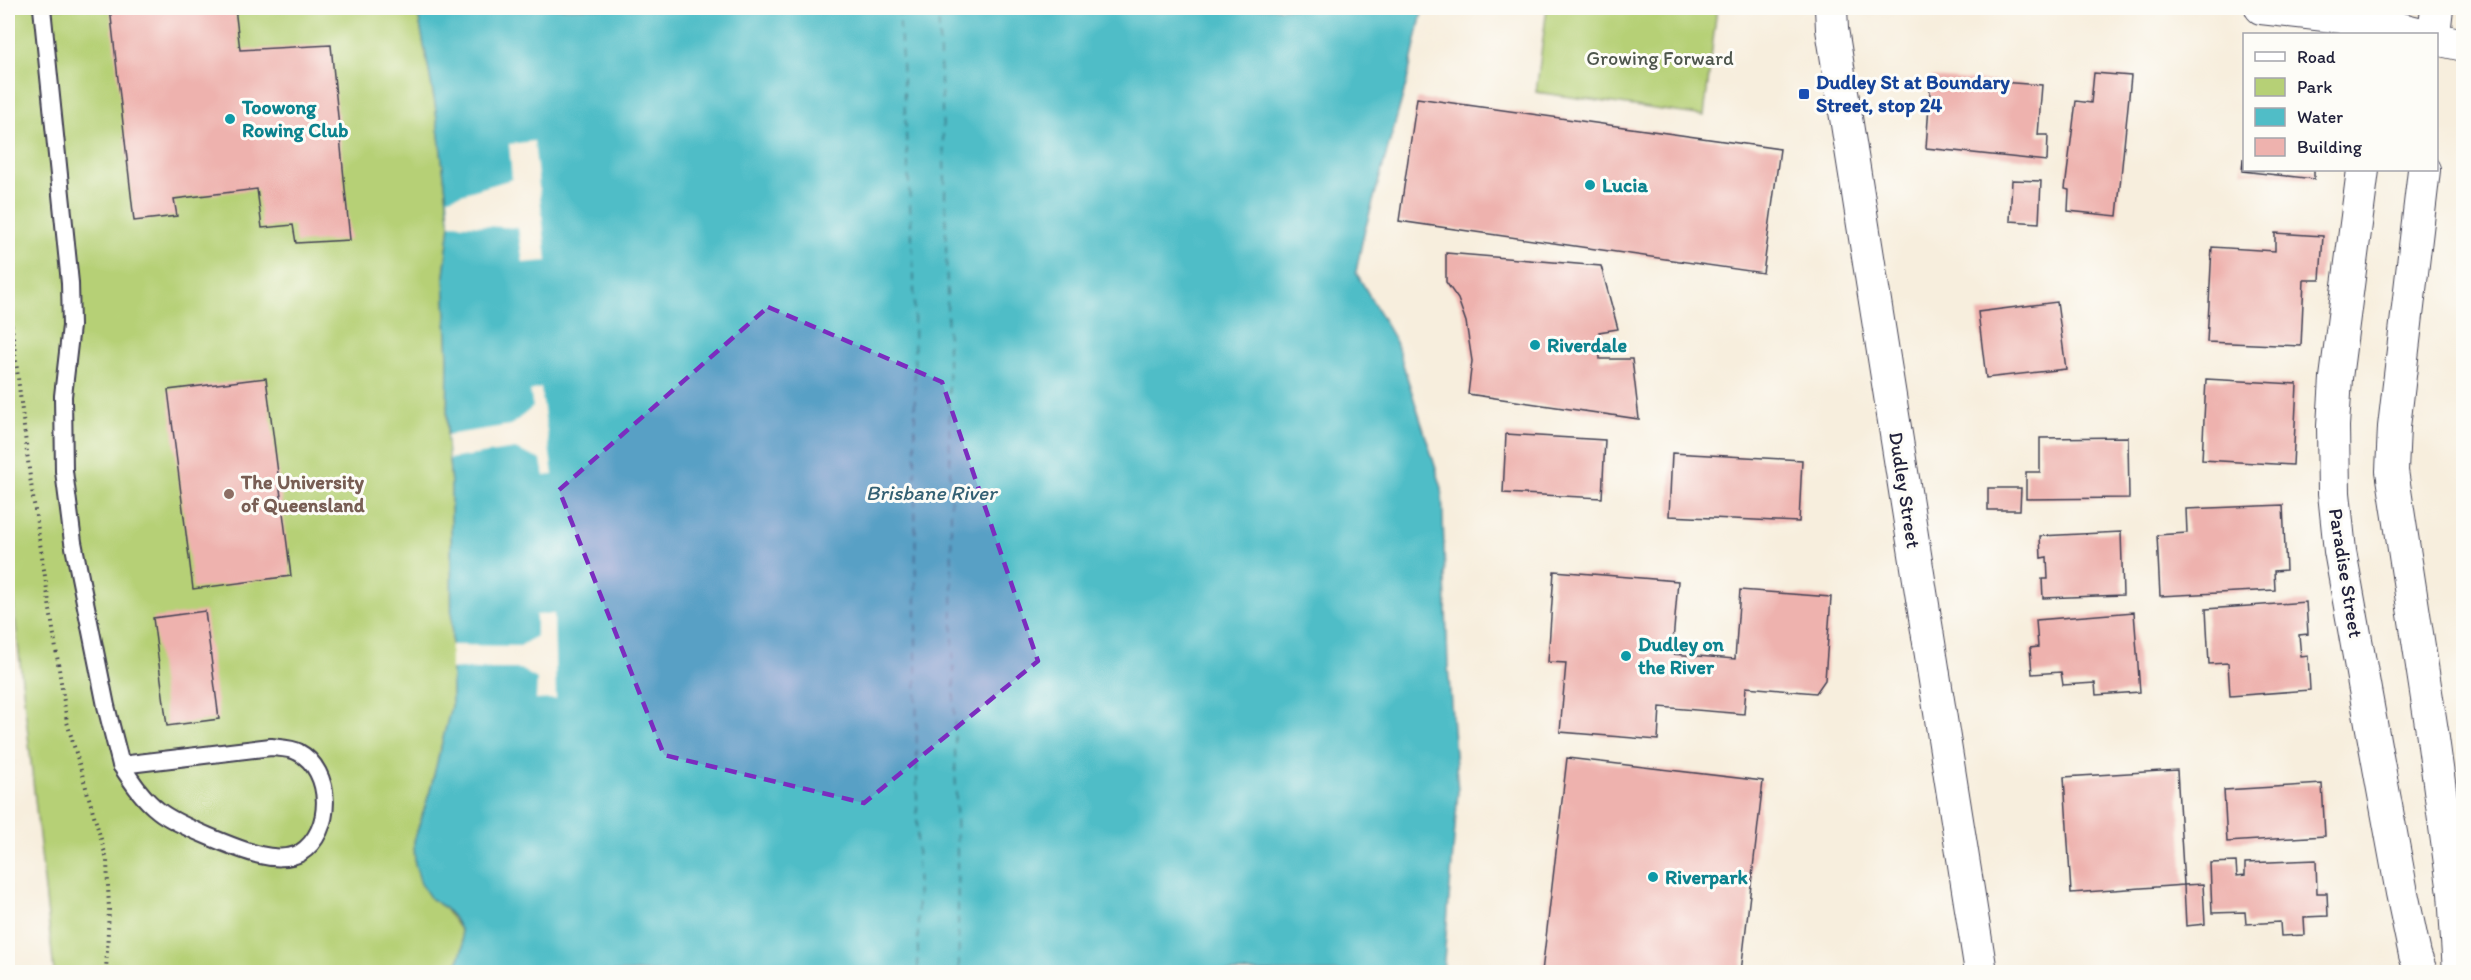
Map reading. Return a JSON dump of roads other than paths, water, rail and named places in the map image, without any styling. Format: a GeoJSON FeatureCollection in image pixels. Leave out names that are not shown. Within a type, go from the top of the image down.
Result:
{"type":"FeatureCollection","features":[{"type":"Feature","properties":{"kind":"street","name":"Dudley Street"},"geometry":{"type":"LineString","coordinates":[[1831,8],[1832,29],[1988,972]]}},
{"type":"Feature","properties":{"kind":"street"},"geometry":{"type":"LineString","coordinates":[[2261,8],[2346,17],[2403,33]]}},
{"type":"Feature","properties":{"kind":"street"},"geometry":{"type":"LineString","coordinates":[[2430,33],[2437,8]]}},
{"type":"Feature","properties":{"kind":"street","name":"Paradise Street"},"geometry":{"type":"LineString","coordinates":[[2363,171],[2336,378],[2332,453],[2334,501],[2340,552],[2376,752],[2406,912],[2421,972]]}},
{"type":"Feature","properties":{"kind":"street"},"geometry":{"type":"LineString","coordinates":[[2424,171],[2394,427],[2392,471],[2451,870],[2457,927],[2458,972]]}},
{"type":"Feature","properties":{"kind":"lane"},"geometry":{"type":"LineString","coordinates":[[42,8],[70,283],[71,326],[63,396],[66,483],[73,542],[106,706],[121,765],[141,795],[159,812],[181,824],[258,855],[282,858],[300,853],[315,838],[324,816],[325,787],[314,764],[297,751],[271,747],[121,765]]}},
{"type":"Feature","properties":{"kind":"water","name":"Brisbane River"},"geometry":{"type":"Polygon","coordinates":[[[417,8],[1423,8],[1407,81],[1363,237],[1356,272],[1396,342],[1442,488],[1448,666],[1458,791],[1443,972],[455,972],[463,947],[461,931],[453,917],[444,907],[431,899],[421,884],[415,864],[414,841],[430,791],[452,702],[451,484],[447,435],[448,358],[444,276],[450,224],[435,103],[417,8]]]}},
{"type":"Feature","properties":{"kind":"place","name":"Dudley St at Boundary Street, stop 24"},"geometry":{"type":"Point","coordinates":[1804,94]}},
{"type":"Feature","properties":{"kind":"place","name":"Toowong Rowing Club"},"geometry":{"type":"Point","coordinates":[230,119]}},
{"type":"Feature","properties":{"kind":"place","name":"Lucia"},"geometry":{"type":"Point","coordinates":[1590,185]}},
{"type":"Feature","properties":{"kind":"place","name":"Riverdale"},"geometry":{"type":"Point","coordinates":[1535,345]}},
{"type":"Feature","properties":{"kind":"place","name":"The University of Queensland"},"geometry":{"type":"Point","coordinates":[229,494]}},
{"type":"Feature","properties":{"kind":"place","name":"Dudley on the River"},"geometry":{"type":"Point","coordinates":[1626,656]}},
{"type":"Feature","properties":{"kind":"place","name":"Riverpark"},"geometry":{"type":"Point","coordinates":[1653,877]}},
{"type":"Feature","properties":{"kind":"park label","name":"Growing Forward"},"geometry":{"type":"Point","coordinates":[1660,58]}}]}
